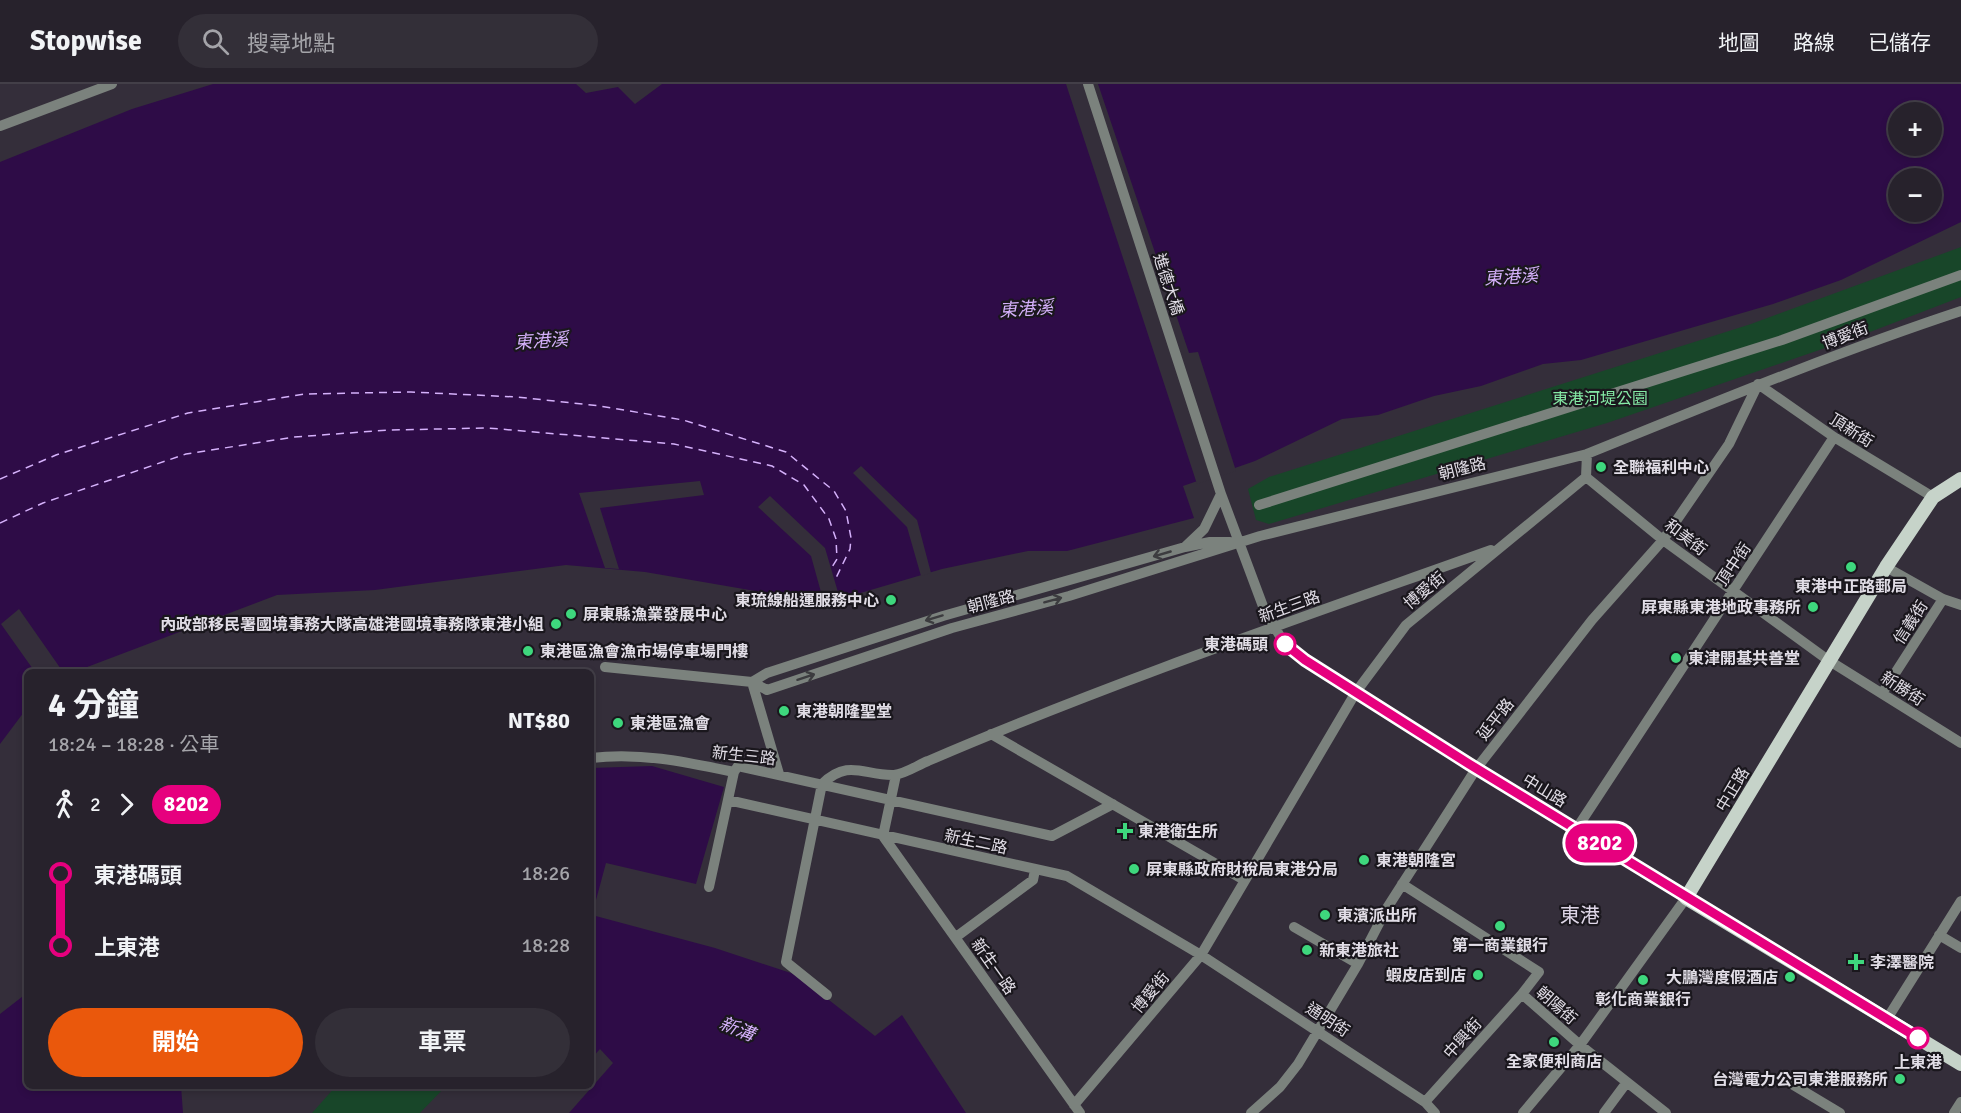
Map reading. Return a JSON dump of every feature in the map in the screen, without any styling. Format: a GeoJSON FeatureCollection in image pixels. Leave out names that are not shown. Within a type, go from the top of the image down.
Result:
{"type":"FeatureCollection","features":[{"type":"Feature","properties":{"kind":"main road","name":"中正路"},"geometry":{"type":"LineString","coordinates":[[1686,898],[1886,567],[1933,497],[1961,479]]}},
{"type":"Feature","properties":{"kind":"main road","name":"中山路"},"geometry":{"type":"LineString","coordinates":[[1686,898],[1961,1064]]}},
{"type":"Feature","properties":{"kind":"street"},"geometry":{"type":"LineString","coordinates":[[0,126],[112,84]]}},
{"type":"Feature","properties":{"kind":"street","name":"進德大橋"},"geometry":{"type":"LineString","coordinates":[[1088,84],[1221,494]]}},
{"type":"Feature","properties":{"kind":"street"},"geometry":{"type":"LineString","coordinates":[[1259,506],[1782,340],[1961,275]]}},
{"type":"Feature","properties":{"kind":"street","name":"博愛街"},"geometry":{"type":"LineString","coordinates":[[1587,454],[1758,384],[1888,335],[1961,311]]}},
{"type":"Feature","properties":{"kind":"street","name":"頂新街"},"geometry":{"type":"LineString","coordinates":[[1758,384],[1834,436],[1933,497]]}},
{"type":"Feature","properties":{"kind":"street","name":"延平路"},"geometry":{"type":"LineString","coordinates":[[1253,1113],[1283,1084],[1318,1030],[1402,884],[1476,768],[1592,620],[1663,540],[1729,444],[1758,384]]}},
{"type":"Feature","properties":{"kind":"street","name":"頂中街"},"geometry":{"type":"LineString","coordinates":[[1576,828],[1834,436]]}},
{"type":"Feature","properties":{"kind":"street"},"geometry":{"type":"LineString","coordinates":[[1586,477],[1587,454]]}},
{"type":"Feature","properties":{"kind":"street","name":"朝隆路"},"geometry":{"type":"LineString","coordinates":[[605,667],[752,682],[767,690],[952,628],[1069,596],[1240,542],[1429,492],[1587,454]]}},
{"type":"Feature","properties":{"kind":"street","name":"博愛街"},"geometry":{"type":"LineString","coordinates":[[1077,1109],[1201,955],[1356,692],[1406,625],[1586,477]]}},
{"type":"Feature","properties":{"kind":"street","name":"和美街"},"geometry":{"type":"LineString","coordinates":[[1586,477],[1663,540],[1828,660]]}},
{"type":"Feature","properties":{"kind":"street"},"geometry":{"type":"LineString","coordinates":[[1185,547],[1204,529],[1221,494]]}},
{"type":"Feature","properties":{"kind":"street","name":"中山路"},"geometry":{"type":"LineString","coordinates":[[1221,494],[1264,609],[1284,643],[1305,660],[1686,898]]}},
{"type":"Feature","properties":{"kind":"street","name":"朝隆路"},"geometry":{"type":"LineString","coordinates":[[752,682],[766,673],[925,621],[1185,547],[1210,542],[1240,542]]}},
{"type":"Feature","properties":{"kind":"street","name":"新生三路"},"geometry":{"type":"LineString","coordinates":[[822,784],[833,774],[843,770],[896,775],[991,734],[1274,627],[1497,548]]}},
{"type":"Feature","properties":{"kind":"street"},"geometry":{"type":"LineString","coordinates":[[1886,567],[1943,599],[1961,605]]}},
{"type":"Feature","properties":{"kind":"street","name":"信義街"},"geometry":{"type":"LineString","coordinates":[[1883,692],[1943,599]]}},
{"type":"Feature","properties":{"kind":"street","name":"新勝街"},"geometry":{"type":"LineString","coordinates":[[1828,660],[1883,692],[1961,743]]}},
{"type":"Feature","properties":{"kind":"street"},"geometry":{"type":"LineString","coordinates":[[752,682],[779,774]]}},
{"type":"Feature","properties":{"kind":"street"},"geometry":{"type":"LineString","coordinates":[[991,734],[1244,880]]}},
{"type":"Feature","properties":{"kind":"street","name":"新生三路"},"geometry":{"type":"LineString","coordinates":[[594,758],[641,756],[668,758],[734,772],[738,766],[822,784],[890,802],[1052,836],[1113,804]]}},
{"type":"Feature","properties":{"kind":"street"},"geometry":{"type":"LineString","coordinates":[[709,887],[734,772]]}},
{"type":"Feature","properties":{"kind":"street"},"geometry":{"type":"LineString","coordinates":[[883,837],[896,775]]}},
{"type":"Feature","properties":{"kind":"street"},"geometry":{"type":"LineString","coordinates":[[822,784],[786,962],[827,995]]}},
{"type":"Feature","properties":{"kind":"street","name":"新生二路"},"geometry":{"type":"LineString","coordinates":[[728,800],[883,837],[1067,876],[1201,955]]}},
{"type":"Feature","properties":{"kind":"street","name":"新生一路"},"geometry":{"type":"LineString","coordinates":[[883,837],[1077,1109]]}},
{"type":"Feature","properties":{"kind":"street"},"geometry":{"type":"LineString","coordinates":[[956,937],[1033,880],[1035,870]]}},
{"type":"Feature","properties":{"kind":"street","name":"朝陽街"},"geometry":{"type":"LineString","coordinates":[[1402,884],[1539,972],[1522,994],[1580,1045],[1666,1113]]}},
{"type":"Feature","properties":{"kind":"street","name":"中正路"},"geometry":{"type":"LineString","coordinates":[[1523,1113],[1580,1045],[1686,898]]}},
{"type":"Feature","properties":{"kind":"street"},"geometry":{"type":"LineString","coordinates":[[1887,1019],[1961,901]]}},
{"type":"Feature","properties":{"kind":"street"},"geometry":{"type":"LineString","coordinates":[[1294,927],[1358,964]]}},
{"type":"Feature","properties":{"kind":"street"},"geometry":{"type":"LineString","coordinates":[[1940,935],[1961,948]]}},
{"type":"Feature","properties":{"kind":"street","name":"通明街"},"geometry":{"type":"LineString","coordinates":[[1201,955],[1318,1030],[1425,1102],[1436,1113]]}},
{"type":"Feature","properties":{"kind":"street","name":"中興街"},"geometry":{"type":"LineString","coordinates":[[1425,1102],[1522,994]]}},
{"type":"Feature","properties":{"kind":"street"},"geometry":{"type":"LineString","coordinates":[[1785,1080],[1840,1113]]}},
{"type":"Feature","properties":{"kind":"street"},"geometry":{"type":"LineString","coordinates":[[1605,1113],[1626,1082]]}},
{"type":"Feature","properties":{"kind":"street"},"geometry":{"type":"LineString","coordinates":[[1954,1113],[1961,1102]]}},
{"type":"Feature","properties":{"kind":"green space","name":"東港河堤公園"},"geometry":{"type":"Polygon","coordinates":[[[1961,247],[1961,297],[1857,337],[1607,423],[1269,524],[1256,520],[1248,489],[1269,477],[1751,324],[1961,247]]]}},
{"type":"Feature","properties":{"kind":"green space"},"geometry":{"type":"Polygon","coordinates":[[[333,1089],[443,1089],[420,1113],[312,1113],[333,1089]]]}},
{"type":"Feature","properties":{"kind":"water","name":"東港溪"},"geometry":{"type":"Polygon","coordinates":[[[213,84],[576,84],[586,93],[618,87],[635,104],[662,84],[1961,84],[1961,222],[1841,280],[1773,304],[1581,360],[1543,364],[1481,386],[1434,396],[1378,415],[1342,419],[1255,461],[1183,486],[1194,518],[1067,551],[1028,551],[942,569],[840,599],[825,548],[770,496],[758,507],[811,556],[824,603],[645,572],[566,565],[375,590],[277,595],[82,669],[61,669],[19,609],[1,624],[33,669],[24,669],[24,712],[0,744],[0,162],[132,109],[213,84]]]}},
{"type":"Feature","properties":{"kind":"water"},"geometry":{"type":"Polygon","coordinates":[[[652,766],[724,787],[696,884],[606,863],[594,908],[594,768],[652,766]]]}},
{"type":"Feature","properties":{"kind":"water","name":"新溝"},"geometry":{"type":"Polygon","coordinates":[[[594,916],[715,948],[797,975],[875,1036],[902,1015],[966,1113],[569,1113],[590,1089],[594,1089],[594,1085],[613,1063],[600,1049],[594,1056],[594,916]]]}},
{"type":"Feature","properties":{"kind":"water"},"geometry":{"type":"Polygon","coordinates":[[[24,995],[24,1089],[181,1089],[183,1113],[0,1113],[0,1014],[24,995]]]}},
{"type":"Feature","properties":{"kind":"pier"},"geometry":{"type":"Polygon","coordinates":[[[1066,84],[1098,84],[1189,353],[1198,352],[1236,471],[1197,484],[1066,84]]]}},
{"type":"Feature","properties":{"kind":"pier"},"geometry":{"type":"Polygon","coordinates":[[[861,466],[917,520],[931,573],[921,576],[907,527],[853,473],[861,466]]]}},
{"type":"Feature","properties":{"kind":"pier"},"geometry":{"type":"Polygon","coordinates":[[[700,481],[704,495],[600,508],[619,569],[605,568],[579,493],[700,481]]]}},
{"type":"Feature","properties":{"kind":"ferry route"},"geometry":{"type":"LineString","coordinates":[[0,479],[56,455],[188,413],[304,394],[411,392],[517,397],[600,406],[683,420],[786,452],[834,491],[846,511],[851,538],[850,549],[835,580]]}},
{"type":"Feature","properties":{"kind":"ferry route"},"geometry":{"type":"LineString","coordinates":[[0,523],[43,503],[186,454],[294,437],[389,430],[488,428],[674,444],[772,466],[804,485],[829,519],[836,539],[837,559],[832,567]]}},
{"type":"Feature","properties":{"kind":"bus line","name":"8202"},"geometry":{"type":"LineString","coordinates":[[1285,644],[1305,660],[1469,764],[1918,1038]]}},
{"type":"Feature","properties":{"kind":"place","name":"全聯福利中心"},"geometry":{"type":"Point","coordinates":[1601,467]}},
{"type":"Feature","properties":{"kind":"place","name":"東港中正路郵局"},"geometry":{"type":"Point","coordinates":[1851,567]}},
{"type":"Feature","properties":{"kind":"place","name":"東琉線船運服務中心"},"geometry":{"type":"Point","coordinates":[891,600]}},
{"type":"Feature","properties":{"kind":"place","name":"屏東縣東港地政事務所"},"geometry":{"type":"Point","coordinates":[1813,607]}},
{"type":"Feature","properties":{"kind":"place","name":"屏東縣漁業發展中心"},"geometry":{"type":"Point","coordinates":[571,614]}},
{"type":"Feature","properties":{"kind":"place","name":"內政部移民署國境事務大隊高雄港國境事務隊東港小組"},"geometry":{"type":"Point","coordinates":[556,624]}},
{"type":"Feature","properties":{"kind":"place","name":"東港碼頭"},"geometry":{"type":"Point","coordinates":[1285,644]}},
{"type":"Feature","properties":{"kind":"place","name":"東港區漁會漁市場停車場門樓"},"geometry":{"type":"Point","coordinates":[528,651]}},
{"type":"Feature","properties":{"kind":"place","name":"東津開基共善堂"},"geometry":{"type":"Point","coordinates":[1676,658]}},
{"type":"Feature","properties":{"kind":"place","name":"東港朝隆聖堂"},"geometry":{"type":"Point","coordinates":[784,711]}},
{"type":"Feature","properties":{"kind":"place","name":"東港區漁會"},"geometry":{"type":"Point","coordinates":[618,723]}},
{"type":"Feature","properties":{"kind":"place","name":"東港衛生所"},"geometry":{"type":"Point","coordinates":[1125,831]}},
{"type":"Feature","properties":{"kind":"place","name":"東港朝隆宮"},"geometry":{"type":"Point","coordinates":[1364,860]}},
{"type":"Feature","properties":{"kind":"place","name":"屏東縣政府財稅局東港分局"},"geometry":{"type":"Point","coordinates":[1134,869]}},
{"type":"Feature","properties":{"kind":"place","name":"東濱派出所"},"geometry":{"type":"Point","coordinates":[1325,915]}},
{"type":"Feature","properties":{"kind":"place","name":"第一商業銀行"},"geometry":{"type":"Point","coordinates":[1500,926]}},
{"type":"Feature","properties":{"kind":"place","name":"新東港旅社"},"geometry":{"type":"Point","coordinates":[1307,950]}},
{"type":"Feature","properties":{"kind":"place","name":"李澤醫院"},"geometry":{"type":"Point","coordinates":[1856,962]}},
{"type":"Feature","properties":{"kind":"place","name":"蝦皮店到店"},"geometry":{"type":"Point","coordinates":[1478,975]}},
{"type":"Feature","properties":{"kind":"place","name":"大鵬灣度假酒店"},"geometry":{"type":"Point","coordinates":[1790,977]}},
{"type":"Feature","properties":{"kind":"place","name":"彰化商業銀行"},"geometry":{"type":"Point","coordinates":[1643,980]}},
{"type":"Feature","properties":{"kind":"place","name":"上東港"},"geometry":{"type":"Point","coordinates":[1918,1038]}},
{"type":"Feature","properties":{"kind":"place","name":"全家便利商店"},"geometry":{"type":"Point","coordinates":[1554,1042]}},
{"type":"Feature","properties":{"kind":"place","name":"台灣電力公司東港服務所"},"geometry":{"type":"Point","coordinates":[1900,1079]}},
{"type":"Feature","properties":{"kind":"district","name":"東港"},"geometry":{"type":"Point","coordinates":[1580,915]}}]}
